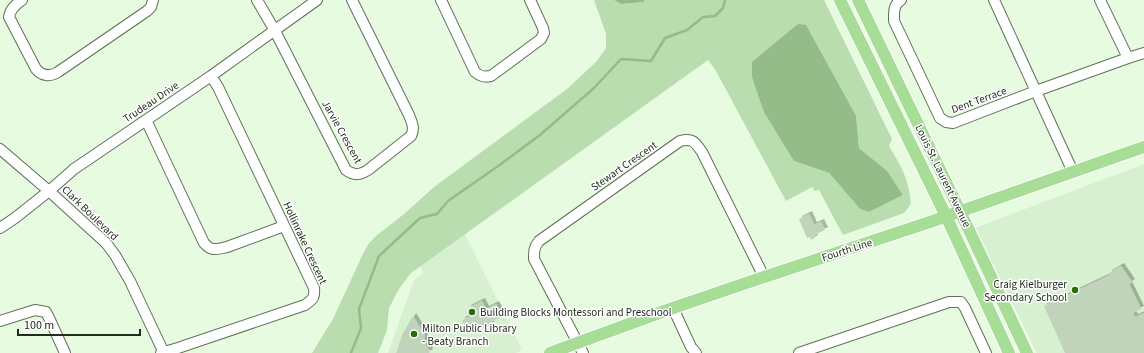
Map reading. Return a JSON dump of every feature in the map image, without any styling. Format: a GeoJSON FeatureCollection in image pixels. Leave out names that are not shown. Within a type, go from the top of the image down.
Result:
{"type":"FeatureCollection","features":[{"type":"Feature","properties":{"kind":"main road","name":"Louis St. Laurent Avenue"},"geometry":{"type":"LineString","coordinates":[[840,0],[946,216],[1009,353]]}},
{"type":"Feature","properties":{"kind":"main road","name":"Louis St. Laurent Avenue"},"geometry":{"type":"LineString","coordinates":[[858,0],[1027,353]]}},
{"type":"Feature","properties":{"kind":"main road","name":"Fourth Line"},"geometry":{"type":"LineString","coordinates":[[550,353],[580,348],[674,308],[836,254],[1144,147]]}},
{"type":"Feature","properties":{"kind":"street"},"geometry":{"type":"LineString","coordinates":[[22,0],[11,10],[9,17],[36,69],[40,73],[46,75],[55,74],[147,11],[151,7],[153,0]]}},
{"type":"Feature","properties":{"kind":"street"},"geometry":{"type":"LineString","coordinates":[[257,0],[275,31]]}},
{"type":"Feature","properties":{"kind":"street","name":"Trudeau Drive"},"geometry":{"type":"LineString","coordinates":[[0,228],[49,191],[74,169],[211,76],[317,0]]}},
{"type":"Feature","properties":{"kind":"street","name":"Jarvie Crescent"},"geometry":{"type":"LineString","coordinates":[[275,31],[346,170],[350,173],[362,174],[411,136],[414,131],[413,126],[352,0]]}},
{"type":"Feature","properties":{"kind":"street"},"geometry":{"type":"LineString","coordinates":[[441,0],[475,72],[484,77],[492,76],[541,39],[544,33],[543,28],[530,0]]}},
{"type":"Feature","properties":{"kind":"street","name":"Dent Terrace"},"geometry":{"type":"LineString","coordinates":[[901,0],[894,8],[894,21],[940,118],[946,122],[953,123],[1036,91],[1144,53]]}},
{"type":"Feature","properties":{"kind":"street"},"geometry":{"type":"LineString","coordinates":[[994,0],[1073,172]]}},
{"type":"Feature","properties":{"kind":"street"},"geometry":{"type":"LineString","coordinates":[[1100,0],[1128,58]]}},
{"type":"Feature","properties":{"kind":"street","name":"Hollinrake Crescent"},"geometry":{"type":"LineString","coordinates":[[163,353],[305,305],[315,296],[314,288],[218,87],[211,76]]}},
{"type":"Feature","properties":{"kind":"street"},"geometry":{"type":"LineString","coordinates":[[146,120],[204,243],[208,248],[217,249],[226,247],[284,226]]}},
{"type":"Feature","properties":{"kind":"street","name":"Stewart Crescent"},"geometry":{"type":"LineString","coordinates":[[580,348],[534,259],[535,246],[539,241],[680,141],[693,141],[702,152],[764,277]]}},
{"type":"Feature","properties":{"kind":"street","name":"Clark Boulevard"},"geometry":{"type":"LineString","coordinates":[[0,149],[106,243],[115,255],[130,281],[163,353]]}},
{"type":"Feature","properties":{"kind":"street"},"geometry":{"type":"LineString","coordinates":[[806,352],[949,302],[956,301],[961,302],[965,308],[986,353]]}},
{"type":"Feature","properties":{"kind":"street"},"geometry":{"type":"LineString","coordinates":[[674,308],[691,347],[696,353]]}},
{"type":"Feature","properties":{"kind":"street"},"geometry":{"type":"LineString","coordinates":[[0,321],[35,310],[46,312],[65,353]]}},
{"type":"Feature","properties":{"kind":"shaded area"},"geometry":{"type":"Polygon","coordinates":[[[594,0],[614,0],[621,4],[642,2],[645,0],[824,0],[892,139],[889,146],[904,173],[911,204],[904,213],[843,235],[819,190],[815,191],[812,187],[786,201],[716,71],[708,60],[411,273],[399,289],[389,308],[387,330],[378,353],[312,353],[333,319],[369,243],[434,187],[567,89],[597,61],[606,48],[606,34],[594,0]],[[856,116],[794,161],[829,173],[860,209],[869,212],[903,195],[886,171],[859,148],[856,116]]]}},
{"type":"Feature","properties":{"kind":"shaded area"},"geometry":{"type":"Polygon","coordinates":[[[614,0],[645,0],[643,2],[621,4],[614,0]]]}},
{"type":"Feature","properties":{"kind":"shaded area"},"geometry":{"type":"Polygon","coordinates":[[[798,24],[806,25],[856,116],[859,148],[887,171],[903,195],[869,212],[860,209],[829,173],[794,161],[764,112],[752,77],[752,62],[798,24]]]}},
{"type":"Feature","properties":{"kind":"shaded area","name":"Craig Kielburger Secondary School"},"geometry":{"type":"Polygon","coordinates":[[[1144,164],[1144,353],[1037,353],[975,228],[1144,164]]]}},
{"type":"Feature","properties":{"kind":"shaded area","name":"Building Blocks Montessori and Preschool"},"geometry":{"type":"Polygon","coordinates":[[[465,234],[522,350],[516,353],[388,353],[414,280],[423,274],[420,266],[465,234]]]}},
{"type":"Feature","properties":{"kind":"building"},"geometry":{"type":"Polygon","coordinates":[[[809,214],[814,225],[821,222],[825,230],[814,235],[815,238],[811,240],[810,237],[807,238],[799,219],[809,214]]]}},
{"type":"Feature","properties":{"kind":"building"},"geometry":{"type":"Polygon","coordinates":[[[1121,266],[1132,282],[1129,284],[1141,309],[1133,313],[1135,317],[1144,313],[1144,353],[1065,353],[1044,306],[1110,275],[1109,273],[1121,266]]]}},
{"type":"Feature","properties":{"kind":"building"},"geometry":{"type":"Polygon","coordinates":[[[482,301],[486,309],[496,304],[503,316],[491,322],[492,324],[468,333],[462,320],[472,315],[468,308],[482,301]]]}},
{"type":"Feature","properties":{"kind":"building","name":"Milton Public Library - Beaty Branch"},"geometry":{"type":"Polygon","coordinates":[[[413,316],[425,335],[424,340],[430,351],[429,353],[396,353],[403,333],[413,316]]]}},
{"type":"Feature","properties":{"kind":"waterway"},"geometry":{"type":"LineString","coordinates":[[351,353],[361,328],[359,309],[379,256],[420,218],[437,214],[448,201],[540,135],[594,88],[621,59],[651,61],[665,38],[687,30],[703,17],[715,16],[723,8],[725,0]]}},
{"type":"Feature","properties":{"kind":"place","name":"Craig Kielburger Secondary School"},"geometry":{"type":"Point","coordinates":[1075,290]}},
{"type":"Feature","properties":{"kind":"place","name":"Building Blocks Montessori and Preschool"},"geometry":{"type":"Point","coordinates":[472,312]}},
{"type":"Feature","properties":{"kind":"place","name":"Milton Public Library - Beaty Branch"},"geometry":{"type":"Point","coordinates":[414,334]}}]}
